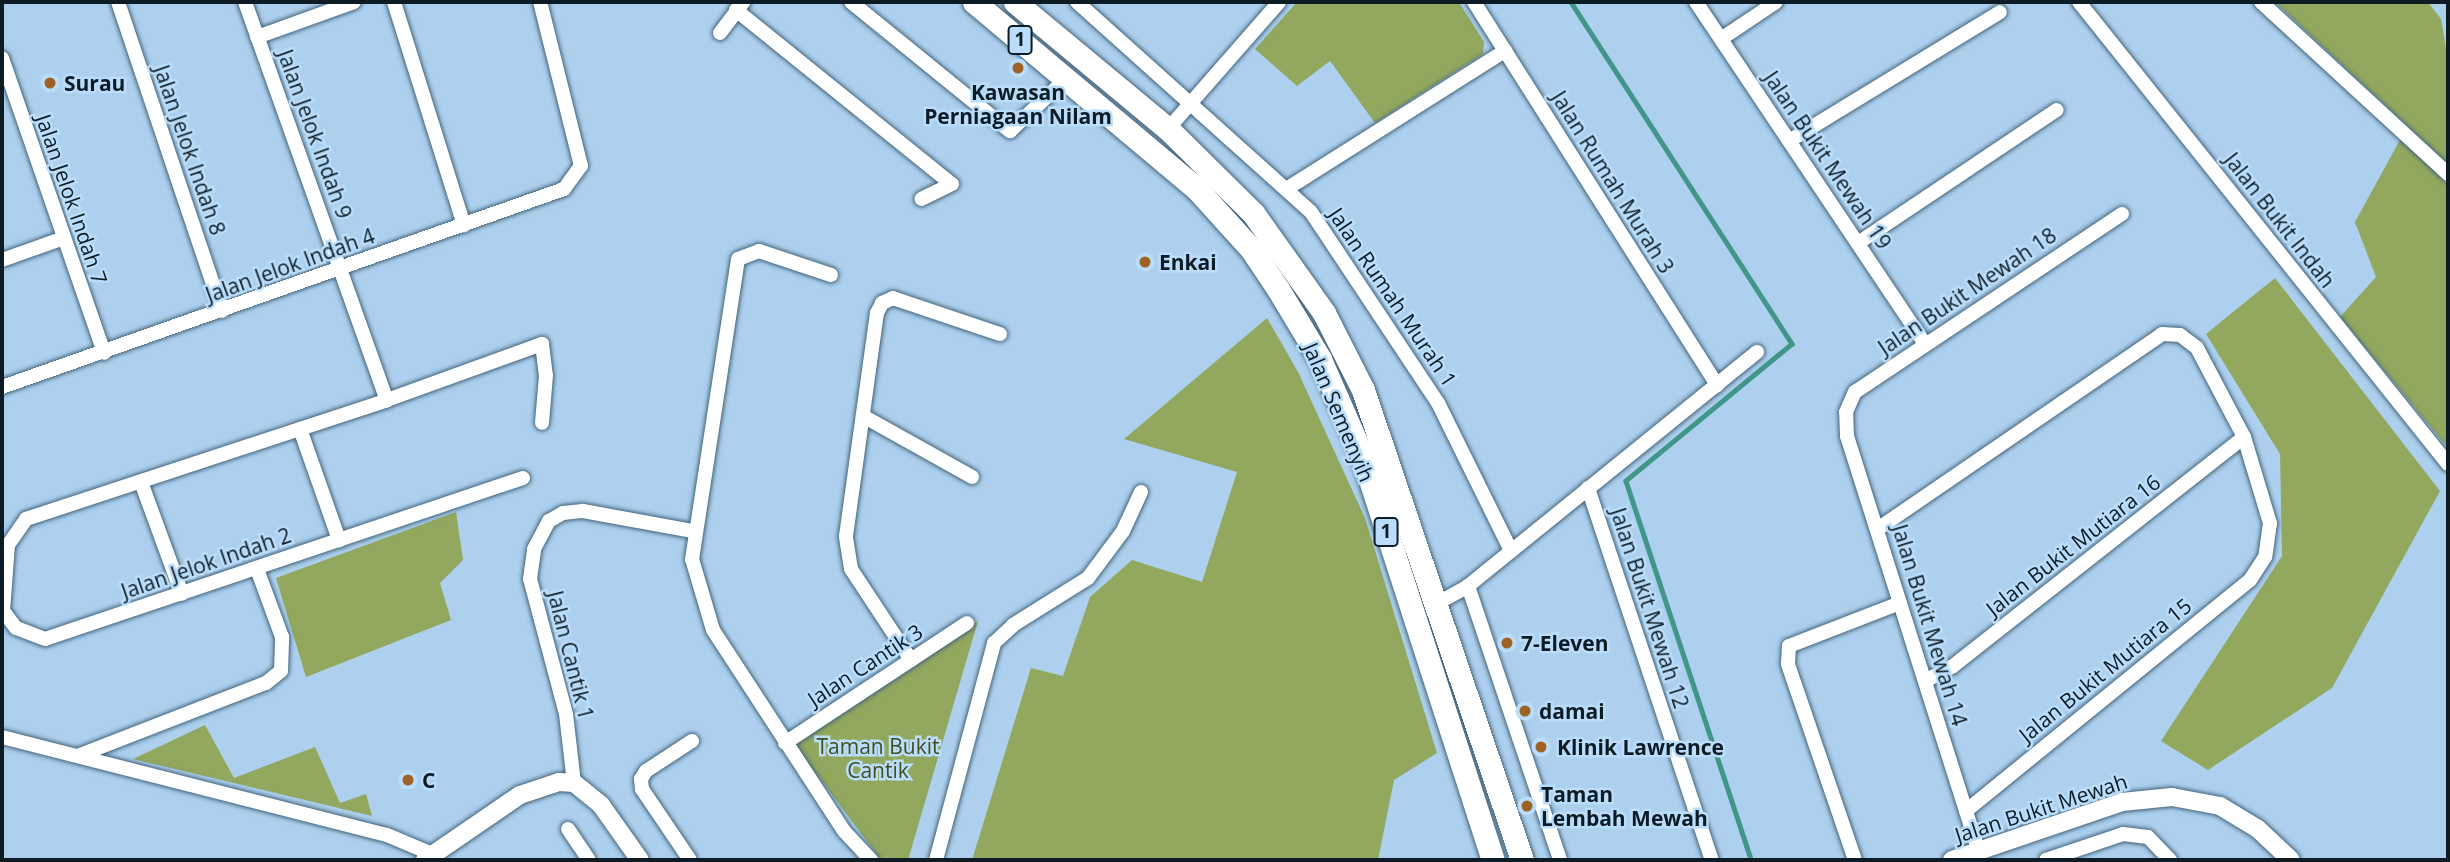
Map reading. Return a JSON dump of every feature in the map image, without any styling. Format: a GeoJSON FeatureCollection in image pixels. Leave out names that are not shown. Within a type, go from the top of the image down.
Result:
{"type":"FeatureCollection","features":[{"type":"Feature","properties":{"kind":"main road","name":"Jalan Semenyih"},"geometry":{"type":"LineString","coordinates":[[974,2],[1196,188],[1233,229],[1278,289],[1320,359],[1362,455],[1493,860]]}},
{"type":"Feature","properties":{"kind":"main road","name":"Jalan Semenyih"},"geometry":{"type":"LineString","coordinates":[[1015,2],[1168,129],[1253,213],[1324,313],[1363,390],[1522,860]]}},
{"type":"Feature","properties":{"kind":"street","name":"Jalan Jelok Indah 8"},"geometry":{"type":"LineString","coordinates":[[118,2],[222,312]]}},
{"type":"Feature","properties":{"kind":"street","name":"Jalan Jelok Indah 9"},"geometry":{"type":"LineString","coordinates":[[245,2],[387,400]]}},
{"type":"Feature","properties":{"kind":"street"},"geometry":{"type":"LineString","coordinates":[[257,37],[354,2]]}},
{"type":"Feature","properties":{"kind":"street"},"geometry":{"type":"LineString","coordinates":[[394,2],[464,225]]}},
{"type":"Feature","properties":{"kind":"street","name":"Jalan Jelok Indah 4"},"geometry":{"type":"LineString","coordinates":[[2,387],[104,354],[564,189],[581,166],[540,2]]}},
{"type":"Feature","properties":{"kind":"street"},"geometry":{"type":"LineString","coordinates":[[851,2],[1010,131],[1067,78]]}},
{"type":"Feature","properties":{"kind":"street","name":"Jalan Rumah Murah 1"},"geometry":{"type":"LineString","coordinates":[[1077,2],[1288,188],[1311,212],[1431,392],[1511,551]]}},
{"type":"Feature","properties":{"kind":"street","name":"Jalan Rumah Murah 3"},"geometry":{"type":"LineString","coordinates":[[1474,2],[1717,384]]}},
{"type":"Feature","properties":{"kind":"street","name":"Jalan Bukit Mewah 19"},"geometry":{"type":"LineString","coordinates":[[1696,2],[1924,343]]}},
{"type":"Feature","properties":{"kind":"street"},"geometry":{"type":"LineString","coordinates":[[1721,39],[1776,2]]}},
{"type":"Feature","properties":{"kind":"street","name":"Jalan Bukit Indah"},"geometry":{"type":"LineString","coordinates":[[2079,2],[2448,464]]}},
{"type":"Feature","properties":{"kind":"street"},"geometry":{"type":"LineString","coordinates":[[2261,2],[2448,174]]}},
{"type":"Feature","properties":{"kind":"street"},"geometry":{"type":"LineString","coordinates":[[1168,129],[1274,4]]}},
{"type":"Feature","properties":{"kind":"street"},"geometry":{"type":"LineString","coordinates":[[720,33],[739,6],[952,184],[921,199]]}},
{"type":"Feature","properties":{"kind":"street"},"geometry":{"type":"LineString","coordinates":[[1789,141],[2000,12]]}},
{"type":"Feature","properties":{"kind":"street"},"geometry":{"type":"LineString","coordinates":[[1288,188],[1506,51]]}},
{"type":"Feature","properties":{"kind":"street","name":"Jalan Jelok Indah 7"},"geometry":{"type":"LineString","coordinates":[[2,58],[104,354]]}},
{"type":"Feature","properties":{"kind":"street"},"geometry":{"type":"LineString","coordinates":[[1858,243],[2057,110]]}},
{"type":"Feature","properties":{"kind":"street","name":"Jalan Bukit Mewah 18"},"geometry":{"type":"LineString","coordinates":[[1846,412],[1856,392],[1924,343],[2122,214]]}},
{"type":"Feature","properties":{"kind":"street"},"geometry":{"type":"LineString","coordinates":[[2,260],[64,239]]}},
{"type":"Feature","properties":{"kind":"street"},"geometry":{"type":"LineString","coordinates":[[831,275],[759,251],[738,260],[693,531],[696,584],[713,630],[844,831],[871,860]]}},
{"type":"Feature","properties":{"kind":"street"},"geometry":{"type":"LineString","coordinates":[[911,660],[851,569],[846,536],[882,303],[893,298],[1000,334]]}},
{"type":"Feature","properties":{"kind":"street"},"geometry":{"type":"LineString","coordinates":[[1879,528],[2162,334],[2180,335],[2197,348],[2244,437]]}},
{"type":"Feature","properties":{"kind":"street"},"geometry":{"type":"LineString","coordinates":[[182,594],[141,482],[387,400],[542,344],[546,375],[542,423]]}},
{"type":"Feature","properties":{"kind":"street"},"geometry":{"type":"LineString","coordinates":[[1436,604],[1468,586],[1757,352]]}},
{"type":"Feature","properties":{"kind":"street","name":"Jalan Bukit Mewah 14"},"geometry":{"type":"LineString","coordinates":[[1846,412],[1847,436],[1879,528],[1978,849]]}},
{"type":"Feature","properties":{"kind":"street"},"geometry":{"type":"LineString","coordinates":[[863,416],[972,477]]}},
{"type":"Feature","properties":{"kind":"street"},"geometry":{"type":"LineString","coordinates":[[300,429],[339,540]]}},
{"type":"Feature","properties":{"kind":"street","name":"Jalan Bukit Mutiara 15"},"geometry":{"type":"LineString","coordinates":[[1966,811],[2250,580],[2265,557],[2270,523],[2244,437]]}},
{"type":"Feature","properties":{"kind":"street","name":"Jalan Bukit Mutiara 16"},"geometry":{"type":"LineString","coordinates":[[1925,681],[1953,666],[2244,437]]}},
{"type":"Feature","properties":{"kind":"street","name":"Jalan Jelok Indah 2"},"geometry":{"type":"LineString","coordinates":[[141,482],[26,519],[8,545],[3,611],[29,635],[45,639],[523,478]]}},
{"type":"Feature","properties":{"kind":"street","name":"Jalan Bukit Mewah 12"},"geometry":{"type":"LineString","coordinates":[[1588,488],[1712,860]]}},
{"type":"Feature","properties":{"kind":"street"},"geometry":{"type":"LineString","coordinates":[[936,860],[994,643],[1013,625],[1088,578],[1123,531],[1141,492]]}},
{"type":"Feature","properties":{"kind":"street","name":"Jalan Cantik 1"},"geometry":{"type":"LineString","coordinates":[[574,783],[566,714],[530,579],[534,549],[549,521],[583,511],[693,531]]}},
{"type":"Feature","properties":{"kind":"street"},"geometry":{"type":"LineString","coordinates":[[80,755],[265,683],[281,671],[282,637],[257,569]]}},
{"type":"Feature","properties":{"kind":"street"},"geometry":{"type":"LineString","coordinates":[[1468,586],[1560,860]]}},
{"type":"Feature","properties":{"kind":"street"},"geometry":{"type":"LineString","coordinates":[[1854,860],[1788,664],[1789,646],[1900,603]]}},
{"type":"Feature","properties":{"kind":"street","name":"Jalan Cantik 3"},"geometry":{"type":"LineString","coordinates":[[785,743],[967,623]]}},
{"type":"Feature","properties":{"kind":"street"},"geometry":{"type":"LineString","coordinates":[[2,737],[387,835],[429,857],[520,795],[544,784],[574,783],[601,805],[640,860]]}},
{"type":"Feature","properties":{"kind":"street"},"geometry":{"type":"LineString","coordinates":[[690,860],[642,789],[641,779],[646,771],[692,741]]}},
{"type":"Feature","properties":{"kind":"street","name":"Jalan Bukit Mewah"},"geometry":{"type":"LineString","coordinates":[[1952,860],[2122,802],[2172,797],[2220,806],[2258,829],[2291,860]]}},
{"type":"Feature","properties":{"kind":"street"},"geometry":{"type":"LineString","coordinates":[[568,829],[589,860]]}},
{"type":"Feature","properties":{"kind":"street"},"geometry":{"type":"LineString","coordinates":[[2046,860],[2123,834],[2148,837],[2170,860]]}},
{"type":"Feature","properties":{"kind":"green space"},"geometry":{"type":"Polygon","coordinates":[[[1297,2],[1459,2],[1484,42],[1483,54],[1375,123],[1330,61],[1297,86],[1255,49],[1297,2]]]}},
{"type":"Feature","properties":{"kind":"green space"},"geometry":{"type":"Polygon","coordinates":[[[2275,2],[2428,2],[2441,19],[2448,60],[2448,164],[2275,2]]]}},
{"type":"Feature","properties":{"kind":"green space"},"geometry":{"type":"Polygon","coordinates":[[[2401,138],[2448,185],[2448,448],[2340,317],[2376,277],[2355,222],[2401,138]]]}},
{"type":"Feature","properties":{"kind":"green space"},"geometry":{"type":"Polygon","coordinates":[[[2275,278],[2440,491],[2332,688],[2208,770],[2161,741],[2282,556],[2280,454],[2206,334],[2275,278]]]}},
{"type":"Feature","properties":{"kind":"green space"},"geometry":{"type":"Polygon","coordinates":[[[1267,318],[1298,372],[1365,518],[1437,753],[1394,780],[1378,860],[972,860],[1031,668],[1063,676],[1090,597],[1132,560],[1202,582],[1237,472],[1124,439],[1267,318]]]}},
{"type":"Feature","properties":{"kind":"green space"},"geometry":{"type":"Polygon","coordinates":[[[456,512],[463,560],[440,583],[451,620],[306,677],[276,578],[456,512]]]}},
{"type":"Feature","properties":{"kind":"green space","name":"Taman Bukit Cantik"},"geometry":{"type":"Polygon","coordinates":[[[978,621],[908,860],[881,860],[794,744],[978,621]]]}},
{"type":"Feature","properties":{"kind":"green space"},"geometry":{"type":"Polygon","coordinates":[[[205,725],[234,778],[315,747],[340,803],[366,794],[372,816],[133,759],[205,725]]]}},
{"type":"Feature","properties":{"kind":"waterway"},"geometry":{"type":"LineString","coordinates":[[1571,2],[1792,344],[1626,481],[1751,860]]}},
{"type":"Feature","properties":{"kind":"place","name":"Kawasan Perniagaan Nilam"},"geometry":{"type":"Point","coordinates":[1018,68]}},
{"type":"Feature","properties":{"kind":"place","name":"Surau"},"geometry":{"type":"Point","coordinates":[50,83]}},
{"type":"Feature","properties":{"kind":"place","name":"Enkai"},"geometry":{"type":"Point","coordinates":[1145,262]}},
{"type":"Feature","properties":{"kind":"place","name":"7-Eleven"},"geometry":{"type":"Point","coordinates":[1507,643]}},
{"type":"Feature","properties":{"kind":"place","name":"damai"},"geometry":{"type":"Point","coordinates":[1525,711]}},
{"type":"Feature","properties":{"kind":"place","name":"Klinik Lawrence"},"geometry":{"type":"Point","coordinates":[1541,747]}},
{"type":"Feature","properties":{"kind":"place","name":"C"},"geometry":{"type":"Point","coordinates":[408,780]}},
{"type":"Feature","properties":{"kind":"place","name":"Taman Lembah Mewah"},"geometry":{"type":"Point","coordinates":[1527,806]}}]}
